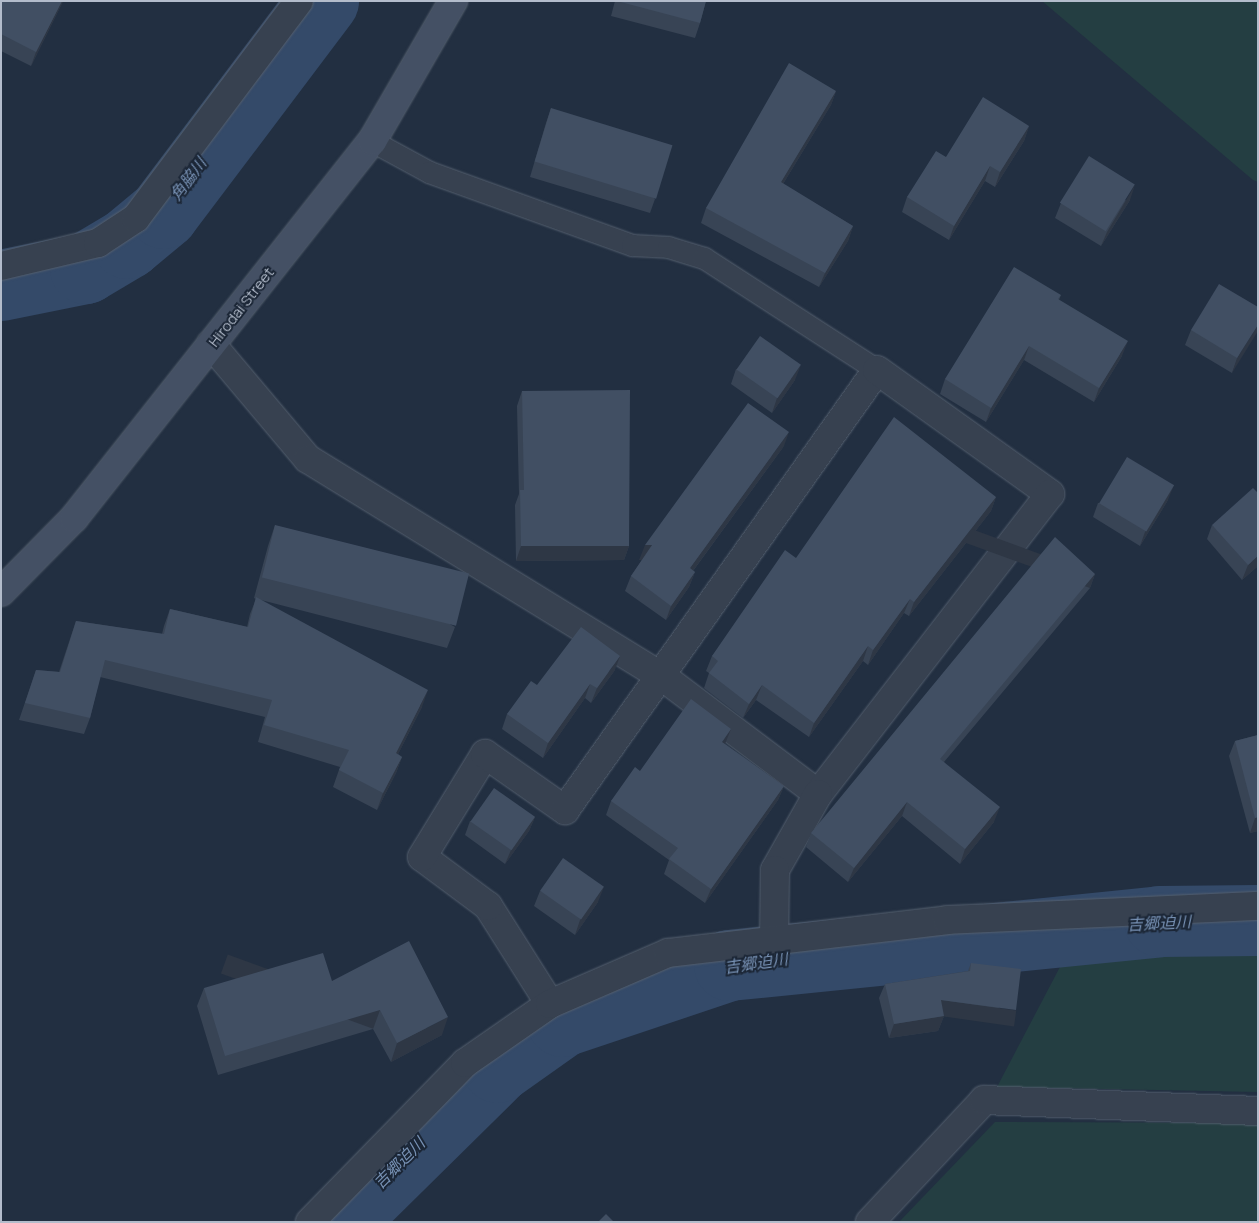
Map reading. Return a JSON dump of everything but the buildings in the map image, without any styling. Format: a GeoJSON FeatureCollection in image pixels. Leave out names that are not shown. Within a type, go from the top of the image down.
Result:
{"type":"FeatureCollection","features":[{"type":"Feature","properties":{"kind":"street"},"geometry":{"type":"LineString","coordinates":[[1,266],[98,243],[136,218],[299,1]]}},
{"type":"Feature","properties":{"kind":"street","name":"Hirodai Street"},"geometry":{"type":"LineString","coordinates":[[1,592],[74,518],[372,141],[453,1]]}},
{"type":"Feature","properties":{"kind":"street"},"geometry":{"type":"LineString","coordinates":[[212,344],[308,459],[663,677],[818,794]]}},
{"type":"Feature","properties":{"kind":"street"},"geometry":{"type":"LineString","coordinates":[[550,1004],[488,906],[422,857],[485,754],[564,810],[663,677],[877,370],[1050,494],[818,794],[776,870],[774,938]]}},
{"type":"Feature","properties":{"kind":"street"},"geometry":{"type":"LineString","coordinates":[[310,1222],[465,1063],[550,1004],[668,953],[774,938],[947,920],[1258,906]]}},
{"type":"Feature","properties":{"kind":"street"},"geometry":{"type":"LineString","coordinates":[[870,1222],[984,1100],[1258,1112]]}},
{"type":"Feature","properties":{"kind":"lane"},"geometry":{"type":"LineString","coordinates":[[372,141],[429,172],[632,245],[668,247],[704,258],[877,370]]}},
{"type":"Feature","properties":{"kind":"green space"},"geometry":{"type":"Polygon","coordinates":[[[1042,1],[1258,1],[1258,182],[1253,180],[1042,1]]]}},
{"type":"Feature","properties":{"kind":"green space"},"geometry":{"type":"Polygon","coordinates":[[[1258,943],[1258,1092],[997,1087],[1061,965],[1258,943]]]}},
{"type":"Feature","properties":{"kind":"green space"},"geometry":{"type":"Polygon","coordinates":[[[995,1122],[1258,1123],[1258,1222],[899,1222],[995,1122]]]}},
{"type":"Feature","properties":{"kind":"waterway","name":"角脇川"},"geometry":{"type":"LineString","coordinates":[[1,285],[85,268],[127,243],[163,213],[323,1]]}},
{"type":"Feature","properties":{"kind":"waterway","name":"吉郷迫川"},"geometry":{"type":"LineString","coordinates":[[340,1222],[497,1067],[562,1021],[729,965],[1159,921],[1258,920]]}}]}
